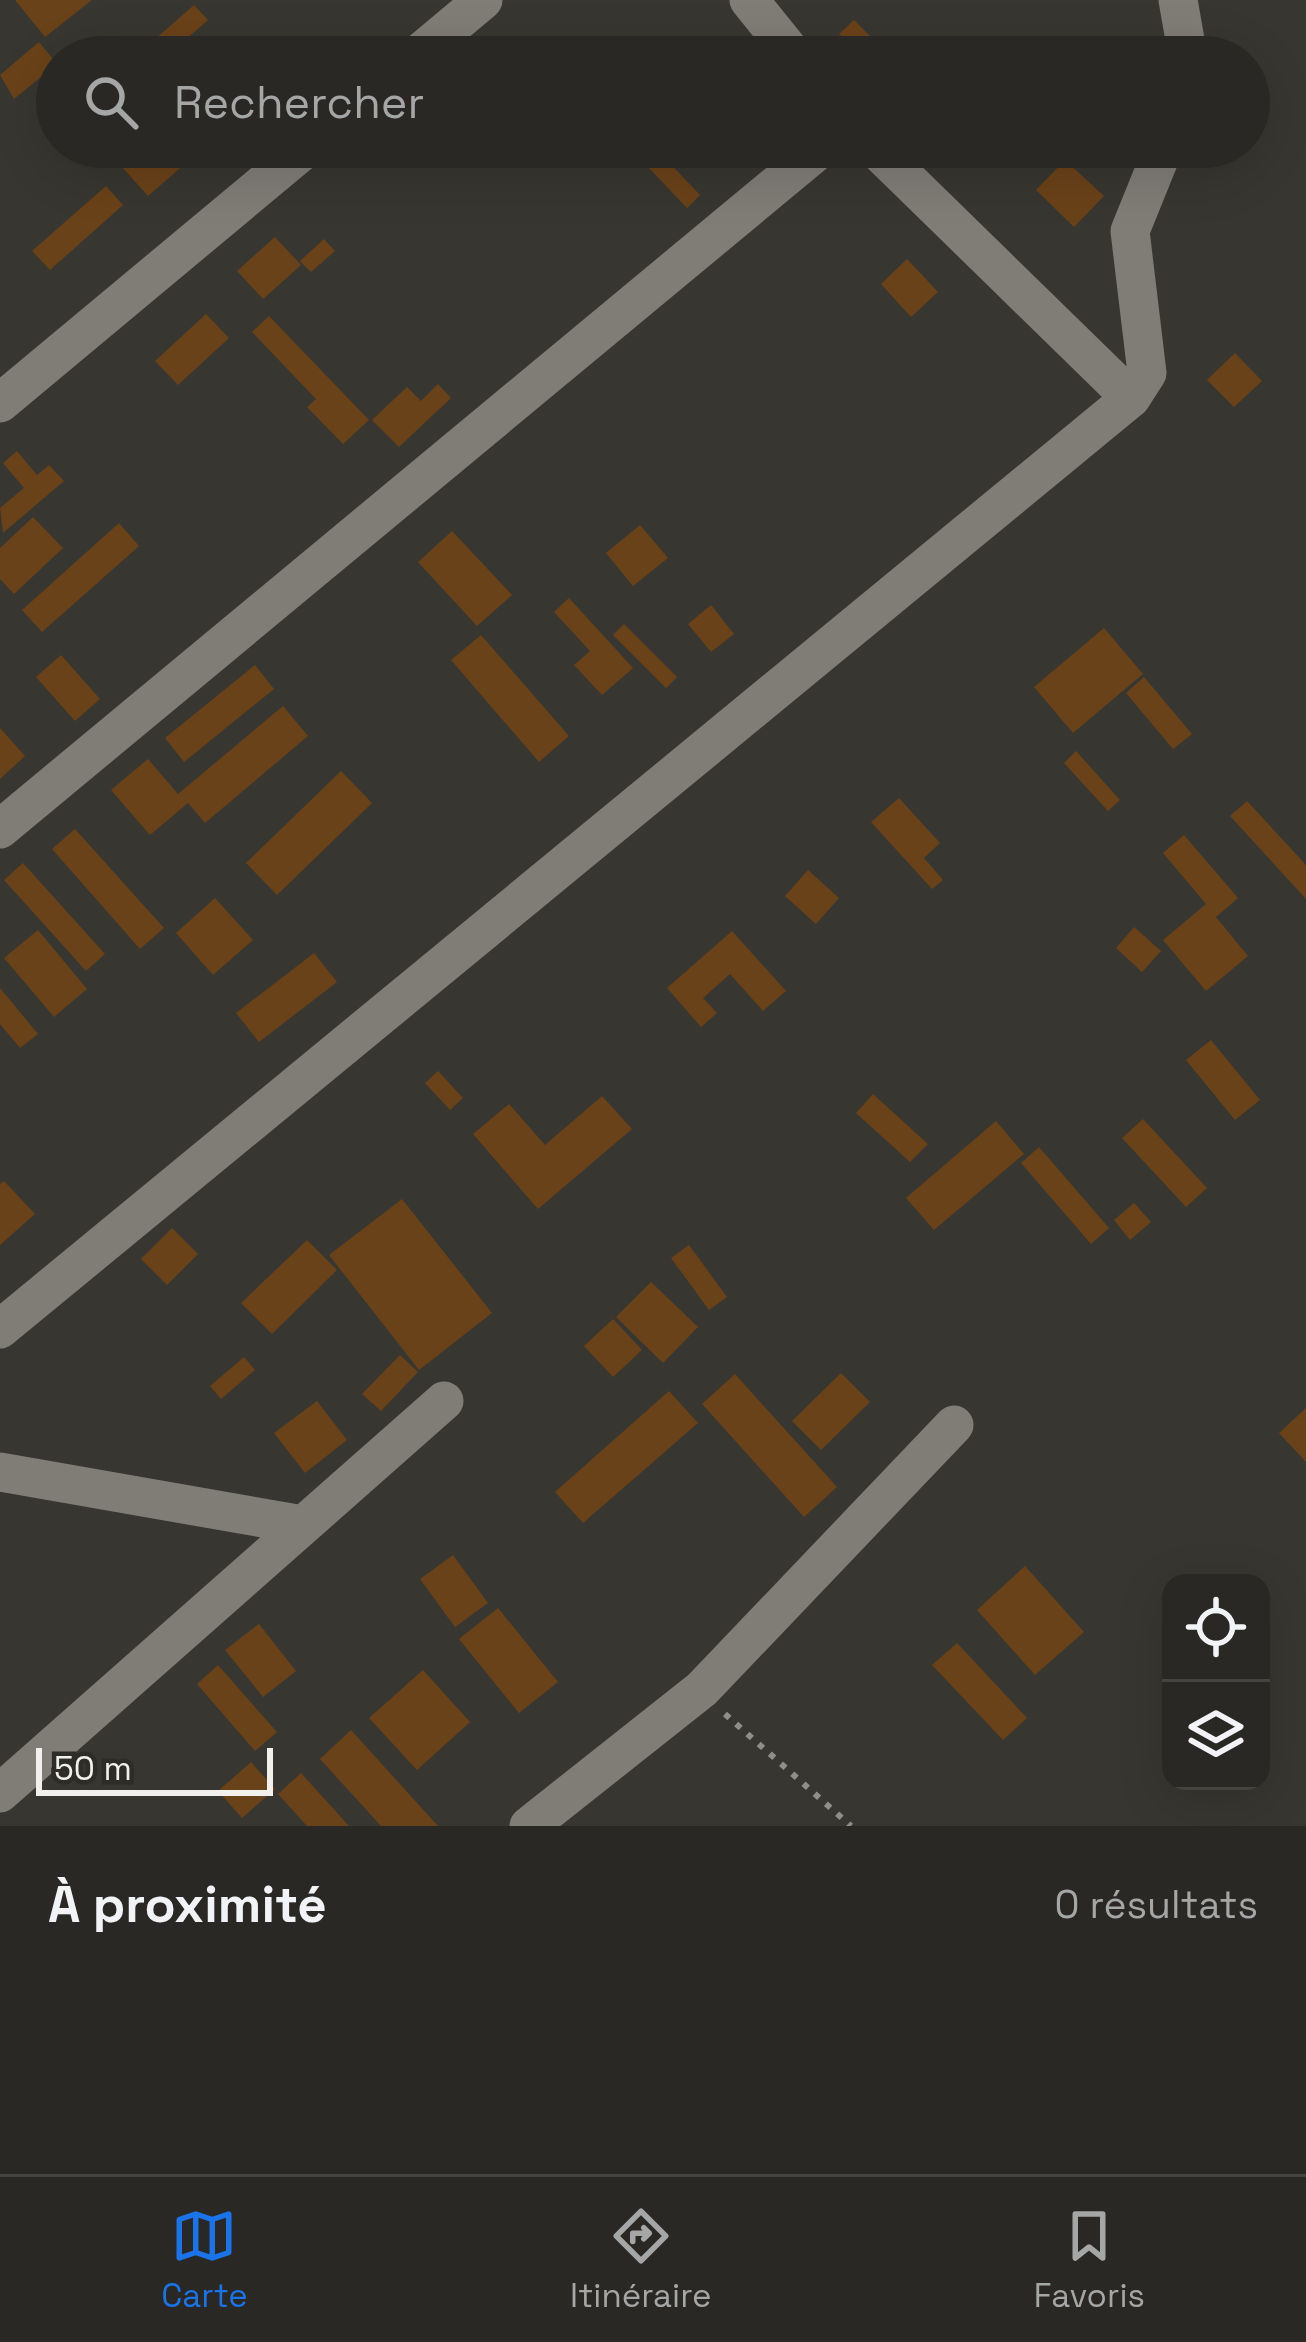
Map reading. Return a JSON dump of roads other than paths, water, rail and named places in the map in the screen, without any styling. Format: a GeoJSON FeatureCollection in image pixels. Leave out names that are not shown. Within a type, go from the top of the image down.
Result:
{"type":"FeatureCollection","features":[{"type":"Feature","properties":{"kind":"street"},"geometry":{"type":"LineString","coordinates":[[440,36],[483,0]]}},
{"type":"Feature","properties":{"kind":"street"},"geometry":{"type":"LineString","coordinates":[[748,0],[778,36]]}},
{"type":"Feature","properties":{"kind":"street"},"geometry":{"type":"LineString","coordinates":[[1178,0],[1184,36]]}},
{"type":"Feature","properties":{"kind":"street"},"geometry":{"type":"LineString","coordinates":[[0,403],[282,168]]}},
{"type":"Feature","properties":{"kind":"street"},"geometry":{"type":"LineString","coordinates":[[0,829],[797,168]]}},
{"type":"Feature","properties":{"kind":"street"},"geometry":{"type":"LineString","coordinates":[[896,168],[1131,398]]}},
{"type":"Feature","properties":{"kind":"street"},"geometry":{"type":"LineString","coordinates":[[0,1329],[1131,398],[1147,373],[1130,230],[1155,168]]}},
{"type":"Feature","properties":{"kind":"street"},"geometry":{"type":"LineString","coordinates":[[0,1793],[443,1400]]}},
{"type":"Feature","properties":{"kind":"street"},"geometry":{"type":"LineString","coordinates":[[529,1826],[702,1689],[954,1425]]}},
{"type":"Feature","properties":{"kind":"street"},"geometry":{"type":"LineString","coordinates":[[0,1472],[303,1525]]}}]}
